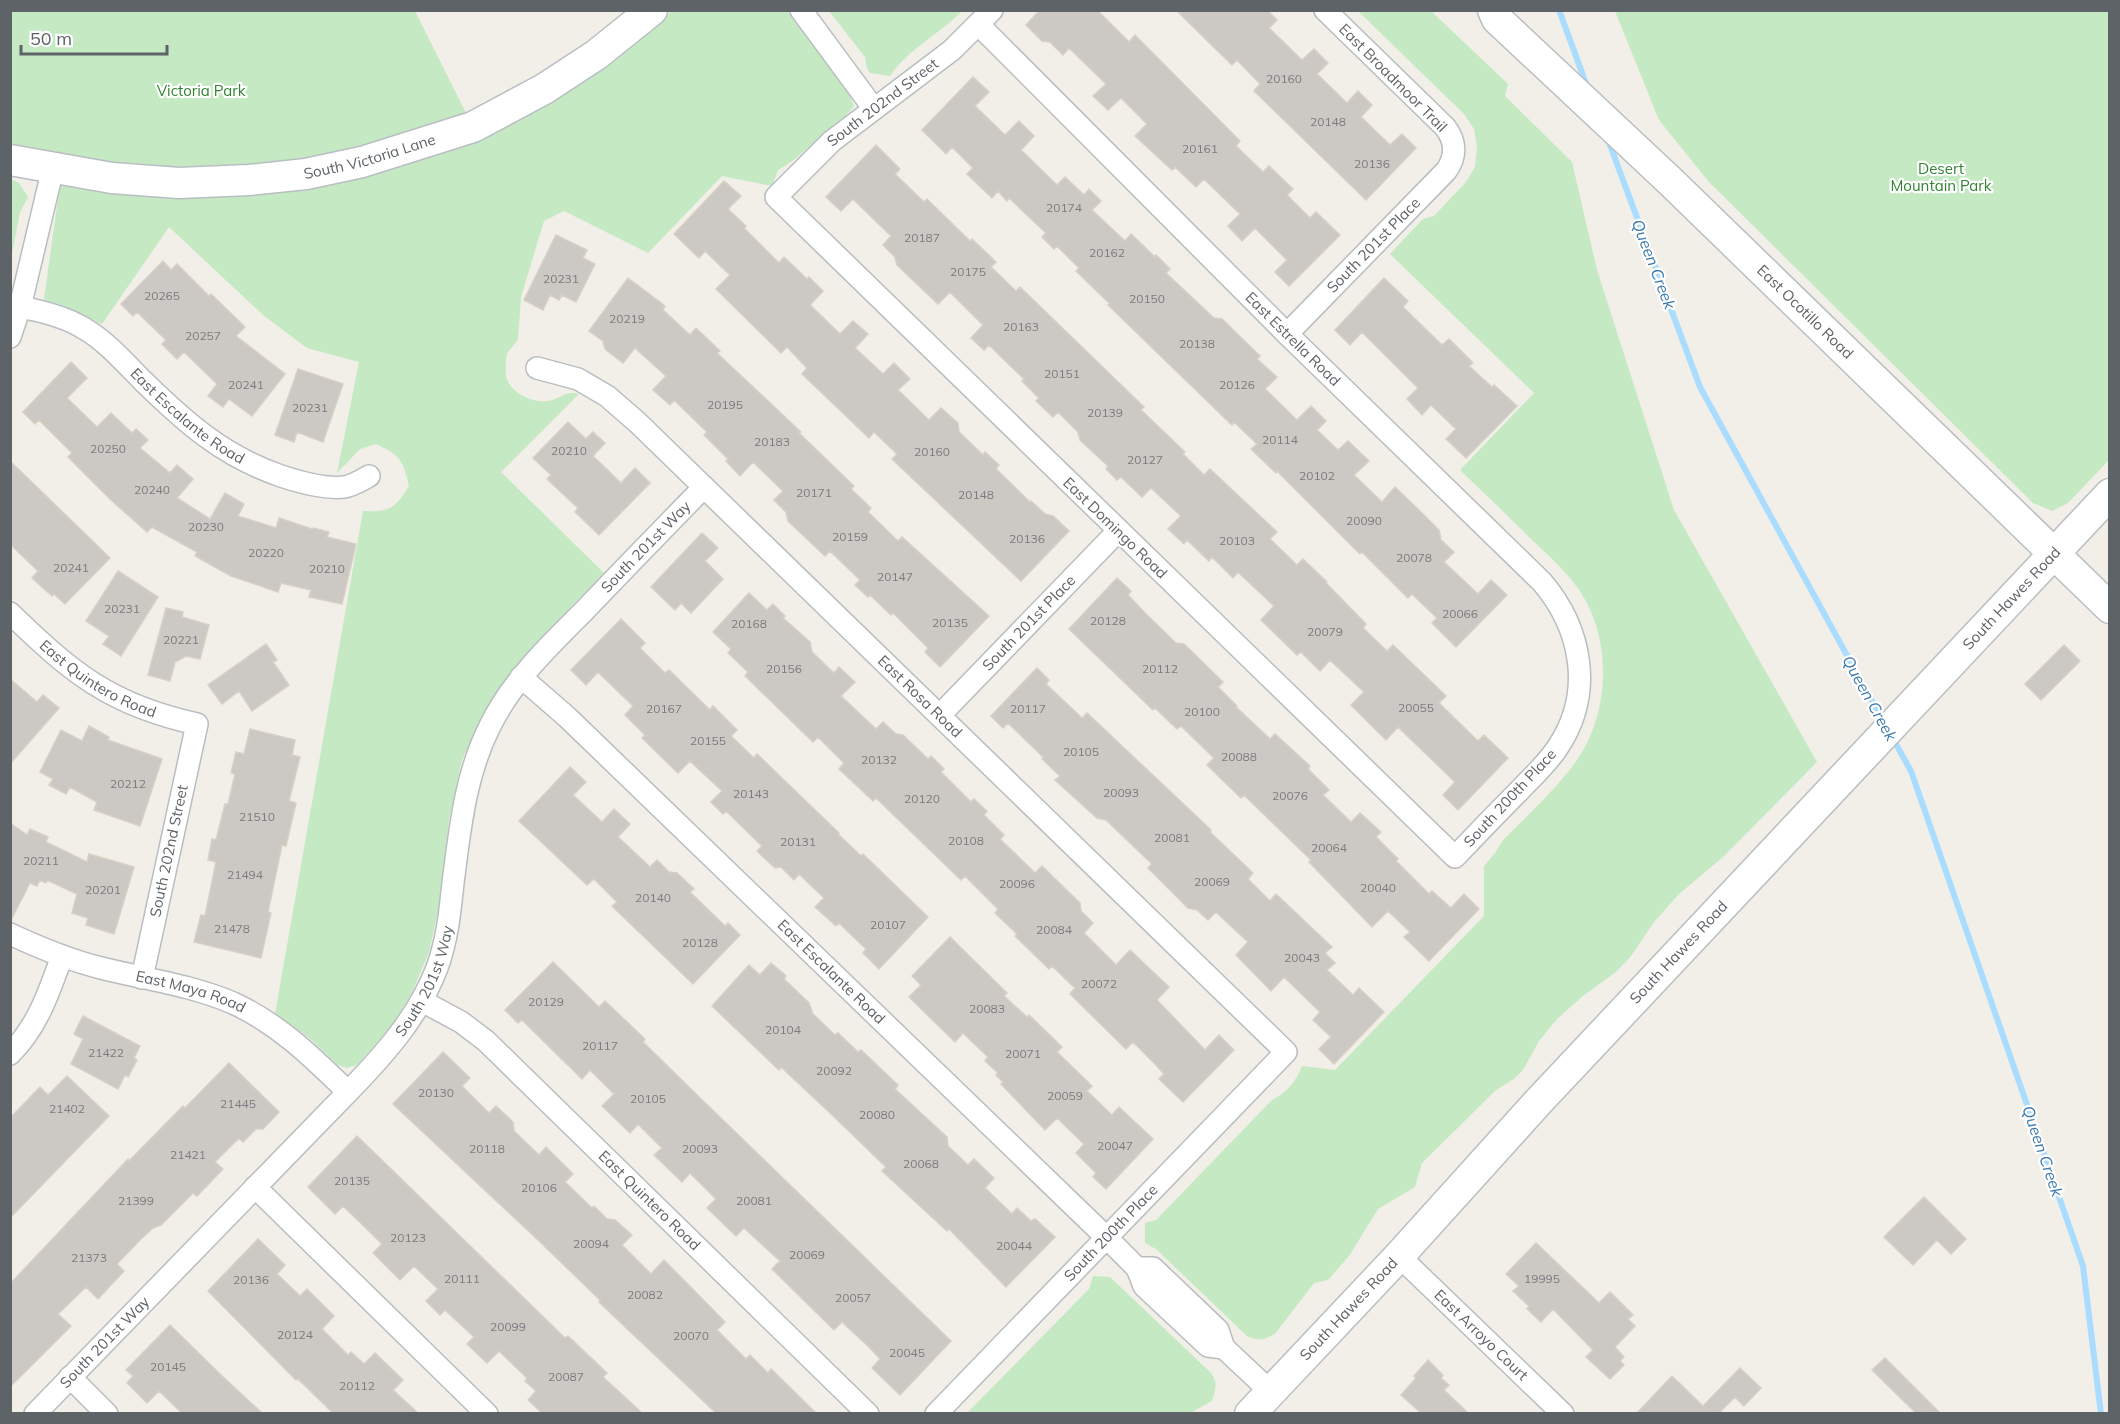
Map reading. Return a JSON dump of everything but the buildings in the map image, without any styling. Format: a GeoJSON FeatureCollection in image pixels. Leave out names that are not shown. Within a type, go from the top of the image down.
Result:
{"type":"FeatureCollection","features":[{"type":"Feature","properties":{"kind":"main road","name":"South Victoria Lane"},"geometry":{"type":"LineString","coordinates":[[10,160],[112,178],[179,183],[249,180],[306,174],[362,162],[473,127],[544,89],[596,55],[652,10]]}},
{"type":"Feature","properties":{"kind":"main road","name":"East Ocotillo Road"},"geometry":{"type":"LineString","coordinates":[[1488,13],[1669,180],[2109,608]]}},
{"type":"Feature","properties":{"kind":"main road","name":"South Hawes Road"},"geometry":{"type":"LineString","coordinates":[[1250,1413],[1399,1257],[1539,1101],[2109,494]]}},
{"type":"Feature","properties":{"kind":"street"},"geometry":{"type":"LineString","coordinates":[[801,10],[874,109]]}},
{"type":"Feature","properties":{"kind":"street","name":"East Broadmoor Trail"},"geometry":{"type":"LineString","coordinates":[[1325,10],[1445,127],[1453,141],[1454,150]]}},
{"type":"Feature","properties":{"kind":"street","name":"South 202nd Street"},"geometry":{"type":"LineString","coordinates":[[776,197],[832,141],[952,50],[985,18]]}},
{"type":"Feature","properties":{"kind":"street","name":"East Estrella Road"},"geometry":{"type":"LineString","coordinates":[[985,18],[1287,334],[1542,582],[1563,610],[1576,644],[1579,669]]}},
{"type":"Feature","properties":{"kind":"street","name":"South 201st Place"},"geometry":{"type":"LineString","coordinates":[[1287,334],[1446,171],[1454,150]]}},
{"type":"Feature","properties":{"kind":"street"},"geometry":{"type":"LineString","coordinates":[[10,337],[20,307],[53,168]]}},
{"type":"Feature","properties":{"kind":"street","name":"East Domingo Road"},"geometry":{"type":"LineString","coordinates":[[776,197],[1455,857]]}},
{"type":"Feature","properties":{"kind":"street","name":"East Escalante Road"},"geometry":{"type":"LineString","coordinates":[[20,307],[68,320],[84,328],[109,347],[201,435],[244,461],[307,484],[345,487],[369,476]]}},
{"type":"Feature","properties":{"kind":"street","name":"East Rosa Road"},"geometry":{"type":"LineString","coordinates":[[537,368],[578,379],[607,396],[637,422],[1286,1052]]}},
{"type":"Feature","properties":{"kind":"street","name":"South 201st Way"},"geometry":{"type":"LineString","coordinates":[[35,1413],[385,1054],[404,1029],[422,1001],[437,967],[444,943],[462,808],[473,765],[490,725],[521,677],[704,487]]}},
{"type":"Feature","properties":{"kind":"street","name":"South 201st Place"},"geometry":{"type":"LineString","coordinates":[[940,715],[1118,531]]}},
{"type":"Feature","properties":{"kind":"street","name":"East Quintero Road"},"geometry":{"type":"LineString","coordinates":[[10,613],[50,651],[95,686],[139,708],[197,724]]}},
{"type":"Feature","properties":{"kind":"street","name":"South 200th Place"},"geometry":{"type":"LineString","coordinates":[[1455,857],[1542,768],[1558,747],[1578,697],[1579,669]]}},
{"type":"Feature","properties":{"kind":"street","name":"East Escalante Road"},"geometry":{"type":"LineString","coordinates":[[521,677],[567,717],[1107,1238],[1137,1268],[1144,1286],[1208,1346],[1224,1348],[1271,1392]]}},
{"type":"Feature","properties":{"kind":"street","name":"South 202nd Street"},"geometry":{"type":"LineString","coordinates":[[142,978],[197,724]]}},
{"type":"Feature","properties":{"kind":"street","name":"East Maya Road"},"geometry":{"type":"LineString","coordinates":[[10,934],[62,956],[97,967],[210,994],[256,1015],[297,1043],[348,1092]]}},
{"type":"Feature","properties":{"kind":"street"},"geometry":{"type":"LineString","coordinates":[[10,1054],[32,1028],[41,1012],[62,956]]}},
{"type":"Feature","properties":{"kind":"street","name":"East Quintero Road"},"geometry":{"type":"LineString","coordinates":[[422,1001],[461,1022],[486,1041],[868,1413]]}},
{"type":"Feature","properties":{"kind":"street","name":"South 200th Place"},"geometry":{"type":"LineString","coordinates":[[936,1413],[1286,1052]]}},
{"type":"Feature","properties":{"kind":"street"},"geometry":{"type":"LineString","coordinates":[[255,1187],[487,1413]]}},
{"type":"Feature","properties":{"kind":"street","name":"East Arroyo Court"},"geometry":{"type":"LineString","coordinates":[[1399,1257],[1563,1413]]}},
{"type":"Feature","properties":{"kind":"street"},"geometry":{"type":"LineString","coordinates":[[69,1377],[107,1413]]}},
{"type":"Feature","properties":{"kind":"green space","name":"Victoria Park"},"geometry":{"type":"Polygon","coordinates":[[[10,11],[415,11],[467,115],[345,153],[262,166],[191,173],[108,164],[11,148],[10,11]]]}},
{"type":"Feature","properties":{"kind":"green space"},"geometry":{"type":"Polygon","coordinates":[[[672,11],[788,11],[850,95],[854,106],[803,152],[778,170],[772,186],[722,176],[648,253],[564,211],[544,221],[521,297],[518,340],[507,353],[506,376],[517,392],[535,400],[548,401],[570,393],[579,394],[501,472],[604,573],[537,642],[485,710],[462,760],[449,819],[439,906],[429,952],[411,995],[390,1028],[357,1065],[347,1068],[338,1065],[308,1037],[275,1014],[363,511],[386,510],[400,500],[409,486],[405,470],[395,455],[376,444],[360,449],[337,473],[359,362],[307,348],[263,315],[169,227],[102,324],[44,299],[60,184],[145,196],[230,196],[334,182],[544,104],[617,59],[672,11]]]}},
{"type":"Feature","properties":{"kind":"green space"},"geometry":{"type":"Polygon","coordinates":[[[829,11],[962,11],[897,66],[890,76],[870,73],[865,57],[829,11]]]}},
{"type":"Feature","properties":{"kind":"green space"},"geometry":{"type":"Polygon","coordinates":[[[1358,11],[1431,11],[1508,84],[1505,96],[1572,162],[1597,270],[1674,510],[1817,762],[1723,857],[1679,894],[1654,922],[1631,956],[1616,972],[1557,1019],[1539,1041],[1523,1070],[1495,1091],[1422,1163],[1415,1187],[1378,1209],[1349,1256],[1328,1280],[1314,1283],[1275,1334],[1258,1339],[1247,1336],[1156,1249],[1145,1243],[1145,1223],[1156,1220],[1272,1100],[1287,1090],[1302,1066],[1335,1070],[1484,916],[1484,866],[1503,840],[1575,763],[1596,722],[1603,675],[1602,651],[1597,628],[1589,607],[1577,587],[1554,561],[1460,470],[1534,393],[1390,254],[1423,219],[1434,216],[1466,182],[1475,167],[1477,147],[1474,129],[1464,114],[1358,11]]]}},
{"type":"Feature","properties":{"kind":"green space","name":"Desert Mountain Park"},"geometry":{"type":"Polygon","coordinates":[[[1615,11],[2109,11],[2109,460],[2068,503],[2052,511],[2033,503],[1709,182],[1659,120],[1615,11]]]}},
{"type":"Feature","properties":{"kind":"green space"},"geometry":{"type":"Polygon","coordinates":[[[11,179],[19,183],[28,197],[20,212],[11,259],[11,179]]]}},
{"type":"Feature","properties":{"kind":"green space"},"geometry":{"type":"Polygon","coordinates":[[[1093,1276],[1110,1277],[1210,1372],[1216,1385],[1212,1401],[1190,1413],[967,1413],[1089,1289],[1093,1276]]]}},
{"type":"Feature","properties":{"kind":"waterway","name":"Queen Creek"},"geometry":{"type":"LineString","coordinates":[[1559,10],[1588,89]]}},
{"type":"Feature","properties":{"kind":"waterway","name":"Queen Creek"},"geometry":{"type":"LineString","coordinates":[[1607,137],[1700,387],[1884,723]]}},
{"type":"Feature","properties":{"kind":"waterway","name":"Queen Creek"},"geometry":{"type":"LineString","coordinates":[[1892,737],[1911,771],[2083,1266],[2101,1414]]}}]}
